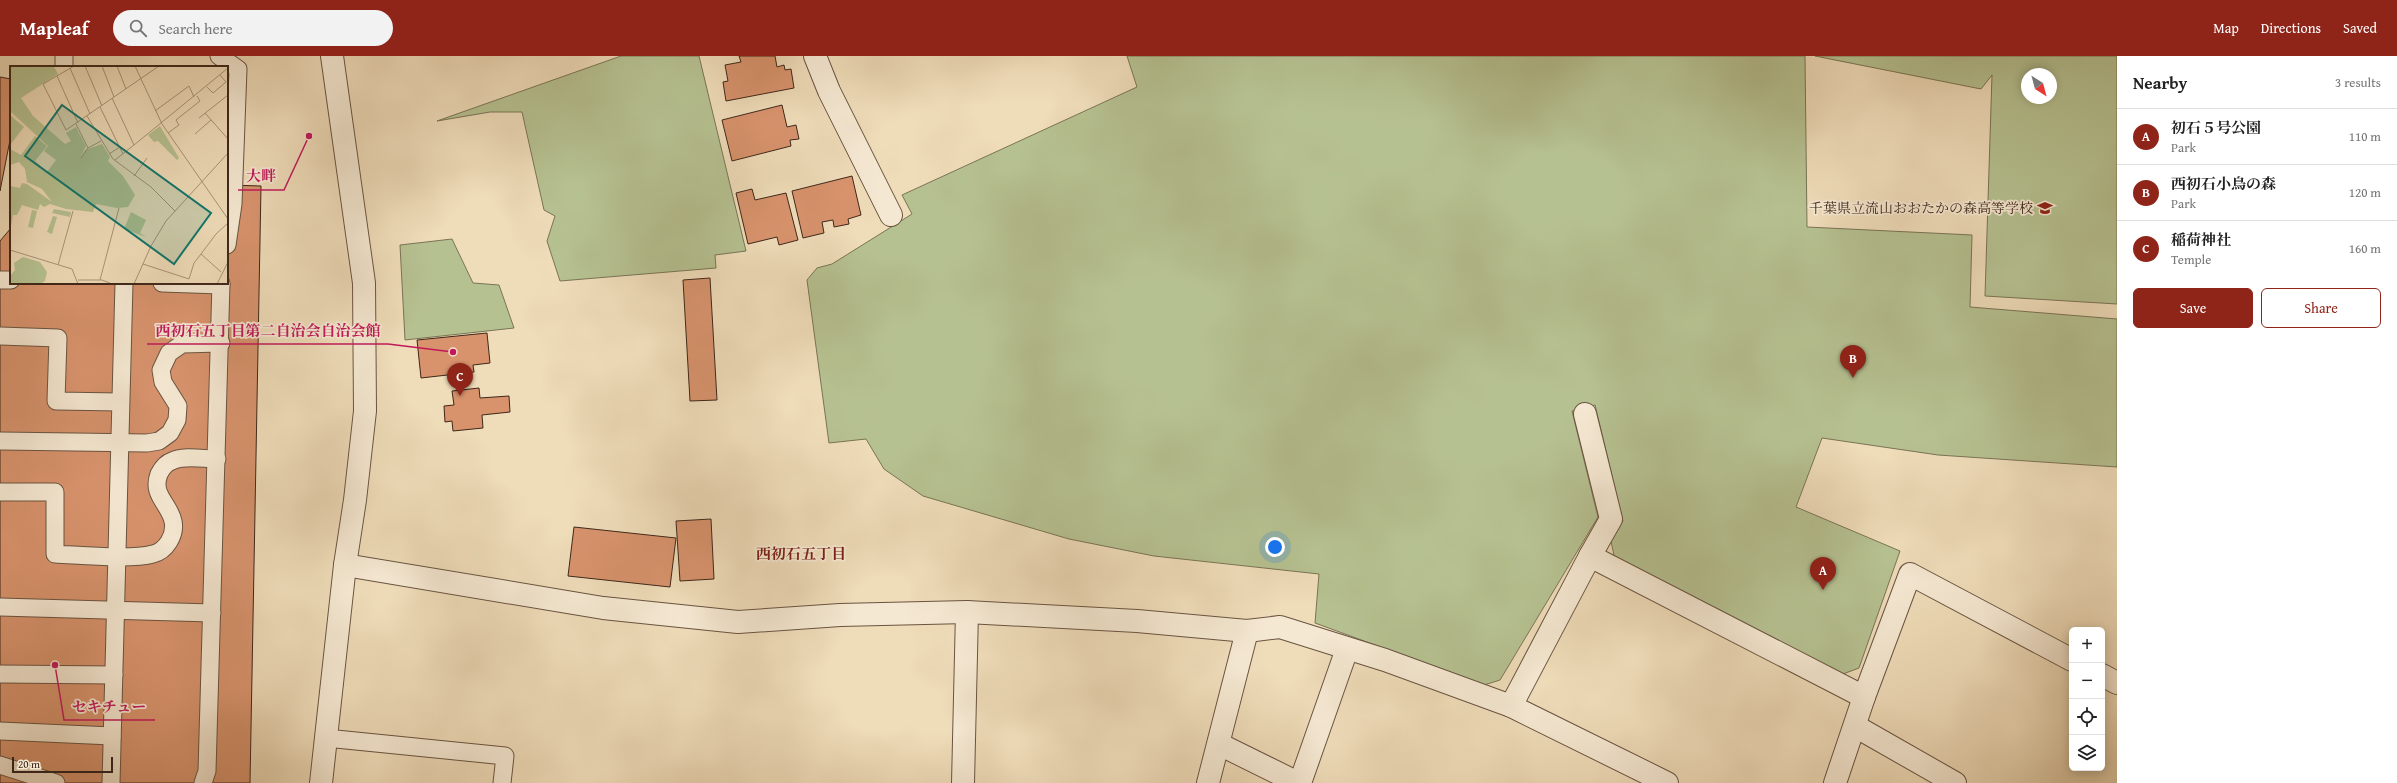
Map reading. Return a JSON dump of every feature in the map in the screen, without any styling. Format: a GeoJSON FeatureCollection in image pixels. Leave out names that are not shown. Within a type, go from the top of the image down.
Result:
{"type":"FeatureCollection","features":[{"type":"Feature","properties":{"kind":"street"},"geometry":{"type":"LineString","coordinates":[[321,783],[345,565],[355,500],[365,411],[364,283],[332,56]]}},
{"type":"Feature","properties":{"kind":"street"},"geometry":{"type":"LineString","coordinates":[[815,56],[829,91],[891,215]]}},
{"type":"Feature","properties":{"kind":"street"},"geometry":{"type":"LineString","coordinates":[[1511,706],[1611,519],[1585,414]]}},
{"type":"Feature","properties":{"kind":"street"},"geometry":{"type":"LineString","coordinates":[[1590,556],[1864,697]]}},
{"type":"Feature","properties":{"kind":"street"},"geometry":{"type":"LineString","coordinates":[[345,565],[603,608],[738,622],[840,615],[967,612],[1137,621],[1247,631],[1280,627],[1461,686],[1511,706],[1667,783]]}},
{"type":"Feature","properties":{"kind":"street"},"geometry":{"type":"LineString","coordinates":[[1835,783],[1864,697],[1910,574],[2069,658]]}},
{"type":"Feature","properties":{"kind":"street"},"geometry":{"type":"LineString","coordinates":[[963,783],[967,612]]}},
{"type":"Feature","properties":{"kind":"street"},"geometry":{"type":"LineString","coordinates":[[1208,783],[1247,631]]}},
{"type":"Feature","properties":{"kind":"street"},"geometry":{"type":"LineString","coordinates":[[1219,744],[1299,783],[1347,648]]}},
{"type":"Feature","properties":{"kind":"street"},"geometry":{"type":"LineString","coordinates":[[2105,677],[2117,683]]}},
{"type":"Feature","properties":{"kind":"street"},"geometry":{"type":"LineString","coordinates":[[1855,726],[1954,783]]}},
{"type":"Feature","properties":{"kind":"lane"},"geometry":{"type":"LineString","coordinates":[[219,56],[238,69],[233,204],[228,238]]}},
{"type":"Feature","properties":{"kind":"lane"},"geometry":{"type":"LineString","coordinates":[[111,783],[124,284]]}},
{"type":"Feature","properties":{"kind":"lane"},"geometry":{"type":"LineString","coordinates":[[203,783],[207,770],[221,343],[221,284]]}},
{"type":"Feature","properties":{"kind":"lane"},"geometry":{"type":"LineString","coordinates":[[0,336],[58,338],[56,401],[120,402]]}},
{"type":"Feature","properties":{"kind":"lane"},"geometry":{"type":"LineString","coordinates":[[0,441],[119,441],[147,443],[160,441],[170,433],[176,420],[178,406],[163,382],[161,370],[169,353],[182,344],[221,343]]}},
{"type":"Feature","properties":{"kind":"lane"},"geometry":{"type":"LineString","coordinates":[[0,492],[55,492],[55,554],[153,554],[168,543],[174,529],[173,520],[157,491],[157,479],[162,469],[171,461],[181,458],[217,459]]}},
{"type":"Feature","properties":{"kind":"lane"},"geometry":{"type":"LineString","coordinates":[[0,607],[212,613]]}},
{"type":"Feature","properties":{"kind":"lane"},"geometry":{"type":"LineString","coordinates":[[0,674],[114,675]]}},
{"type":"Feature","properties":{"kind":"lane"},"geometry":{"type":"LineString","coordinates":[[0,731],[112,736]]}},
{"type":"Feature","properties":{"kind":"lane"},"geometry":{"type":"LineString","coordinates":[[326,738],[505,756],[502,783]]}},
{"type":"Feature","properties":{"kind":"lane"},"geometry":{"type":"LineString","coordinates":[[0,765],[56,783]]}},
{"type":"Feature","properties":{"kind":"green space"},"geometry":{"type":"Polygon","coordinates":[[[621,56],[699,56],[746,251],[715,255],[716,268],[560,281],[547,241],[555,216],[544,210],[522,112],[490,112],[437,121],[621,56]]]}},
{"type":"Feature","properties":{"kind":"green space"},"geometry":{"type":"Polygon","coordinates":[[[1127,56],[1805,56],[1807,227],[1972,235],[1970,307],[2117,319],[2117,467],[1938,455],[1822,438],[1796,507],[1900,551],[1859,668],[1843,674],[1615,560],[1611,541],[1623,521],[1595,405],[1572,411],[1598,517],[1500,680],[1484,685],[1315,623],[1319,574],[1154,556],[1069,539],[923,496],[884,469],[866,439],[829,443],[807,280],[817,268],[832,264],[912,214],[902,195],[1137,87],[1127,56]]]}},
{"type":"Feature","properties":{"kind":"green space","name":"千葉県立流山おおたかの森高等学校"},"geometry":{"type":"Polygon","coordinates":[[[1815,56],[2117,56],[2117,304],[1985,296],[1992,75],[1981,89],[1815,56]]]}},
{"type":"Feature","properties":{"kind":"green space"},"geometry":{"type":"Polygon","coordinates":[[[452,239],[473,283],[499,285],[514,328],[405,340],[400,245],[452,239]]]}},
{"type":"Feature","properties":{"kind":"building"},"geometry":{"type":"Polygon","coordinates":[[[739,56],[775,56],[777,67],[784,65],[785,70],[791,69],[794,88],[726,101],[723,82],[728,81],[725,65],[741,62],[739,56]]]}},
{"type":"Feature","properties":{"kind":"building"},"geometry":{"type":"Polygon","coordinates":[[[0,77],[10,79],[10,140],[0,191],[0,77]]]}},
{"type":"Feature","properties":{"kind":"building"},"geometry":{"type":"Polygon","coordinates":[[[782,105],[787,127],[796,125],[799,139],[790,140],[791,146],[732,161],[722,120],[782,105]]]}},
{"type":"Feature","properties":{"kind":"building"},"geometry":{"type":"Polygon","coordinates":[[[852,176],[861,215],[848,219],[849,224],[834,227],[833,220],[822,222],[824,233],[803,238],[792,191],[852,176]]]}},
{"type":"Feature","properties":{"kind":"building"},"geometry":{"type":"Polygon","coordinates":[[[228,185],[261,186],[250,783],[0,783],[0,241],[10,229],[10,284],[228,284],[228,185]]]}},
{"type":"Feature","properties":{"kind":"building"},"geometry":{"type":"Polygon","coordinates":[[[752,189],[755,200],[786,193],[798,240],[779,245],[777,237],[748,244],[736,193],[752,189]]]}},
{"type":"Feature","properties":{"kind":"building"},"geometry":{"type":"Polygon","coordinates":[[[710,278],[717,400],[690,401],[683,280],[710,278]]]}},
{"type":"Feature","properties":{"kind":"building"},"geometry":{"type":"Polygon","coordinates":[[[487,333],[490,363],[473,365],[474,372],[421,378],[417,340],[487,333]]]}},
{"type":"Feature","properties":{"kind":"building"},"geometry":{"type":"Polygon","coordinates":[[[479,388],[480,398],[509,396],[510,412],[482,415],[483,428],[453,431],[452,421],[445,422],[444,406],[454,405],[452,391],[479,388]]]}},
{"type":"Feature","properties":{"kind":"building"},"geometry":{"type":"Polygon","coordinates":[[[711,519],[714,579],[680,581],[676,521],[711,519]]]}},
{"type":"Feature","properties":{"kind":"building"},"geometry":{"type":"Polygon","coordinates":[[[574,527],[676,538],[670,587],[568,576],[574,527]]]}},
{"type":"Feature","properties":{"kind":"place","name":"大畔"},"geometry":{"type":"Point","coordinates":[309,136]}},
{"type":"Feature","properties":{"kind":"place","name":"千葉県立流山おおたかの森高等学校"},"geometry":{"type":"Point","coordinates":[2045,208]}},
{"type":"Feature","properties":{"kind":"place","name":"西初石五丁目第二自治会自治会館"},"geometry":{"type":"Point","coordinates":[453,352]}},
{"type":"Feature","properties":{"kind":"place","name":"西初石小鳥の森"},"geometry":{"type":"Point","coordinates":[1853,378]}},
{"type":"Feature","properties":{"kind":"place","name":"稲荷神社"},"geometry":{"type":"Point","coordinates":[460,396]}},
{"type":"Feature","properties":{"kind":"place","name":"初石５号公園"},"geometry":{"type":"Point","coordinates":[1823,590]}},
{"type":"Feature","properties":{"kind":"place","name":"セキチュー"},"geometry":{"type":"Point","coordinates":[55,665]}},
{"type":"Feature","properties":{"kind":"district","name":"西初石五丁目"},"geometry":{"type":"Point","coordinates":[801,553]}}]}
